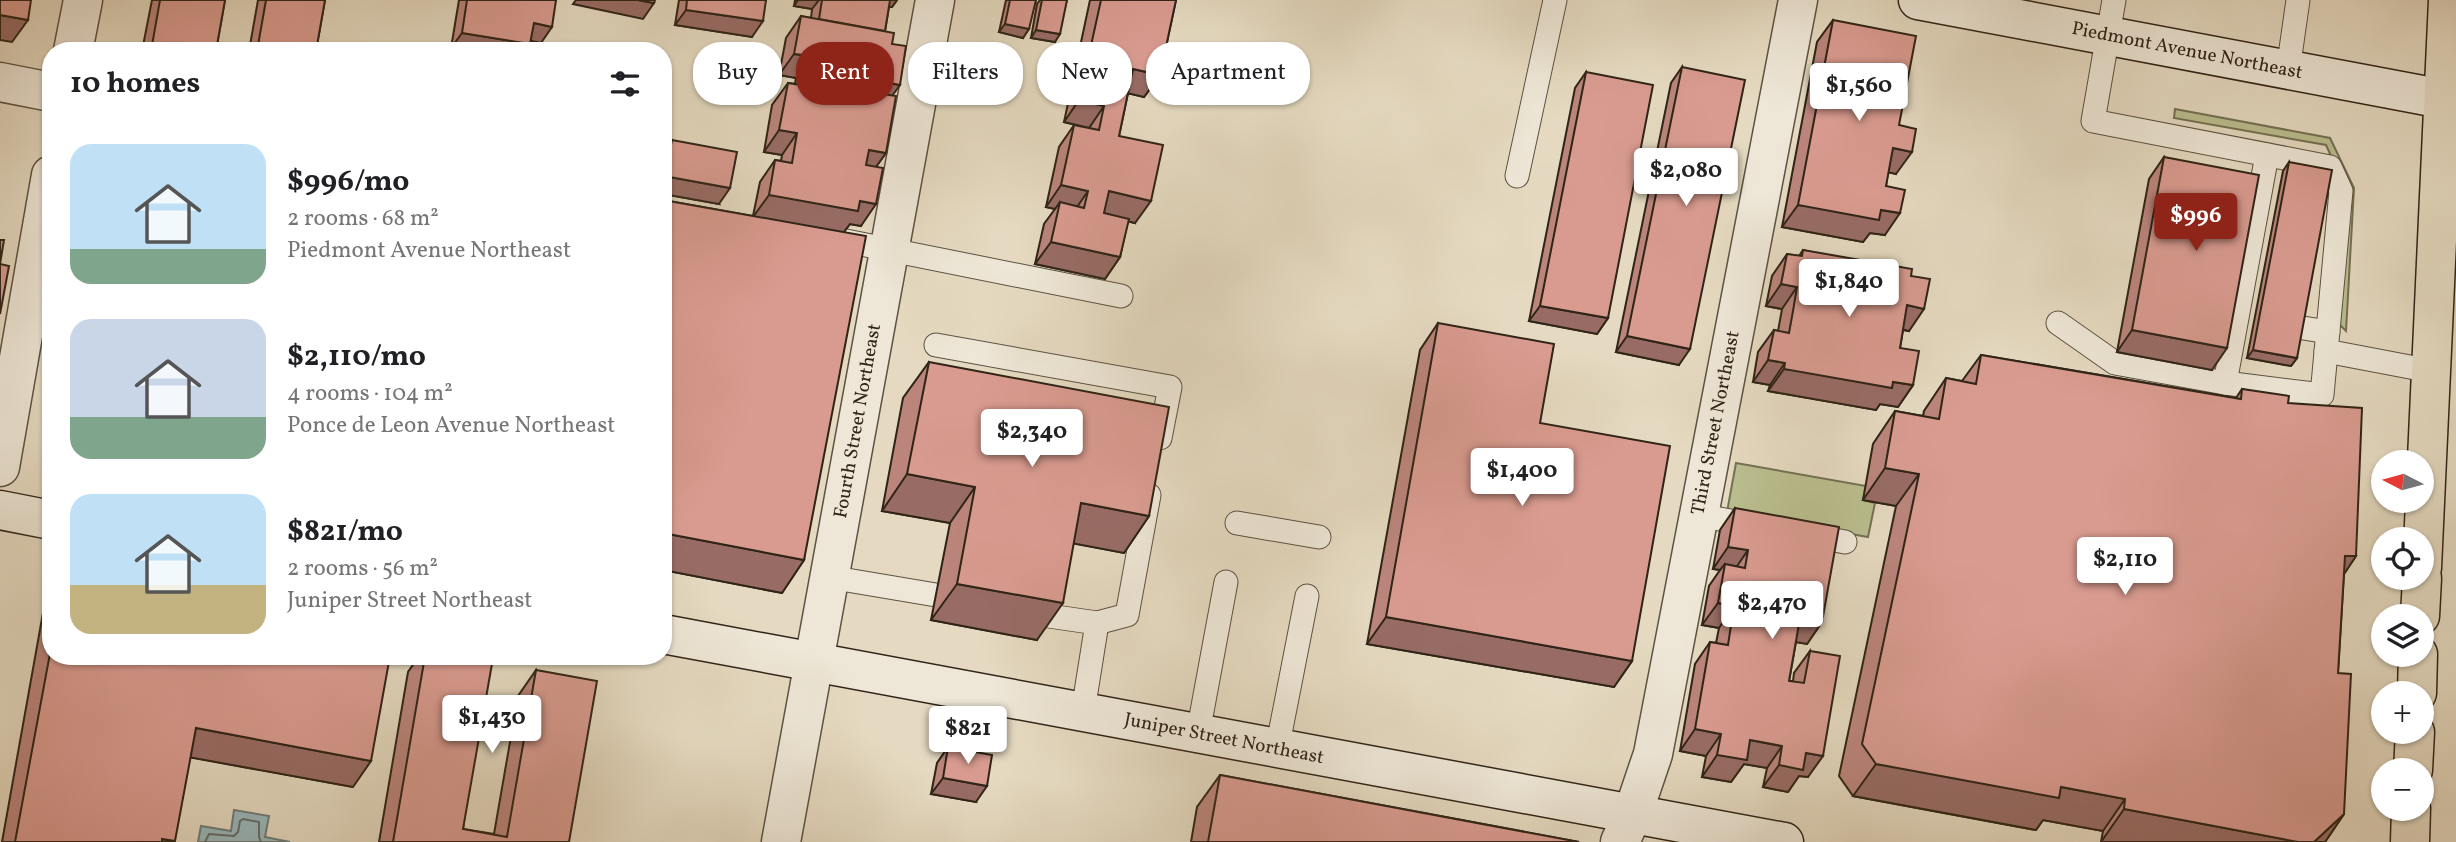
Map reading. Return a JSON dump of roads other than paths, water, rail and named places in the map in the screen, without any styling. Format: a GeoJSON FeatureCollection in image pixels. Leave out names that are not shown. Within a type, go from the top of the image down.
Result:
{"type":"FeatureCollection","features":[{"type":"Feature","properties":{"kind":"highway"},"geometry":{"type":"LineString","coordinates":[[2424,527],[2449,100],[2448,0]]}},
{"type":"Feature","properties":{"kind":"highway"},"geometry":{"type":"LineString","coordinates":[[2410,842],[2411,821]]}},
{"type":"Feature","properties":{"kind":"street"},"geometry":{"type":"LineString","coordinates":[[75,42],[83,0]]}},
{"type":"Feature","properties":{"kind":"street","name":"Fourth Street Northeast"},"geometry":{"type":"LineString","coordinates":[[780,842],[935,0]]}},
{"type":"Feature","properties":{"kind":"street","name":"Third Street Northeast"},"geometry":{"type":"LineString","coordinates":[[1626,828],[1653,754],[1798,0]]}},
{"type":"Feature","properties":{"kind":"street","name":"Piedmont Avenue Northeast"},"geometry":{"type":"LineString","coordinates":[[1918,0],[2111,18],[2288,70],[2449,100]]}},
{"type":"Feature","properties":{"kind":"street"},"geometry":{"type":"LineString","coordinates":[[0,82],[42,90]]}},
{"type":"Feature","properties":{"kind":"street"},"geometry":{"type":"LineString","coordinates":[[0,467],[42,227]]}},
{"type":"Feature","properties":{"kind":"street"},"geometry":{"type":"LineString","coordinates":[[0,510],[42,518]]}},
{"type":"Feature","properties":{"kind":"street","name":"Juniper Street Northeast"},"geometry":{"type":"LineString","coordinates":[[672,636],[1198,733],[1626,828],[1784,842]]}},
{"type":"Feature","properties":{"kind":"lane"},"geometry":{"type":"LineString","coordinates":[[1517,176],[1555,0]]}},
{"type":"Feature","properties":{"kind":"lane"},"geometry":{"type":"LineString","coordinates":[[2288,70],[2298,0]]}},
{"type":"Feature","properties":{"kind":"lane"},"geometry":{"type":"LineString","coordinates":[[2058,323],[2115,363],[2225,383],[2322,395],[2333,275],[2327,224],[2341,191],[2330,167],[2093,121],[2111,18]]}},
{"type":"Feature","properties":{"kind":"lane"},"geometry":{"type":"LineString","coordinates":[[2225,383],[2246,318],[2257,261],[2266,211],[2267,155]]}},
{"type":"Feature","properties":{"kind":"lane"},"geometry":{"type":"LineString","coordinates":[[811,234],[1121,296]]}},
{"type":"Feature","properties":{"kind":"lane"},"geometry":{"type":"LineString","coordinates":[[2308,270],[2333,275]]}},
{"type":"Feature","properties":{"kind":"lane"},"geometry":{"type":"LineString","coordinates":[[2298,327],[2327,342],[2431,371]]}},
{"type":"Feature","properties":{"kind":"lane"},"geometry":{"type":"LineString","coordinates":[[936,345],[1170,387],[1127,615],[1097,623],[1042,615]]}},
{"type":"Feature","properties":{"kind":"lane"},"geometry":{"type":"LineString","coordinates":[[1698,516],[1845,542]]}},
{"type":"Feature","properties":{"kind":"lane"},"geometry":{"type":"LineString","coordinates":[[1237,523],[1319,537]]}},
{"type":"Feature","properties":{"kind":"lane"},"geometry":{"type":"LineString","coordinates":[[830,577],[936,595]]}},
{"type":"Feature","properties":{"kind":"lane"},"geometry":{"type":"LineString","coordinates":[[1198,733],[1226,582]]}},
{"type":"Feature","properties":{"kind":"lane"},"geometry":{"type":"LineString","coordinates":[[1277,749],[1307,596]]}},
{"type":"Feature","properties":{"kind":"lane"},"geometry":{"type":"LineString","coordinates":[[1083,711],[1097,623]]}},
{"type":"Feature","properties":{"kind":"water"},"geometry":{"type":"Polygon","coordinates":[[[234,810],[269,816],[265,837],[290,842],[198,842],[201,826],[231,831],[234,810]]]}}]}
